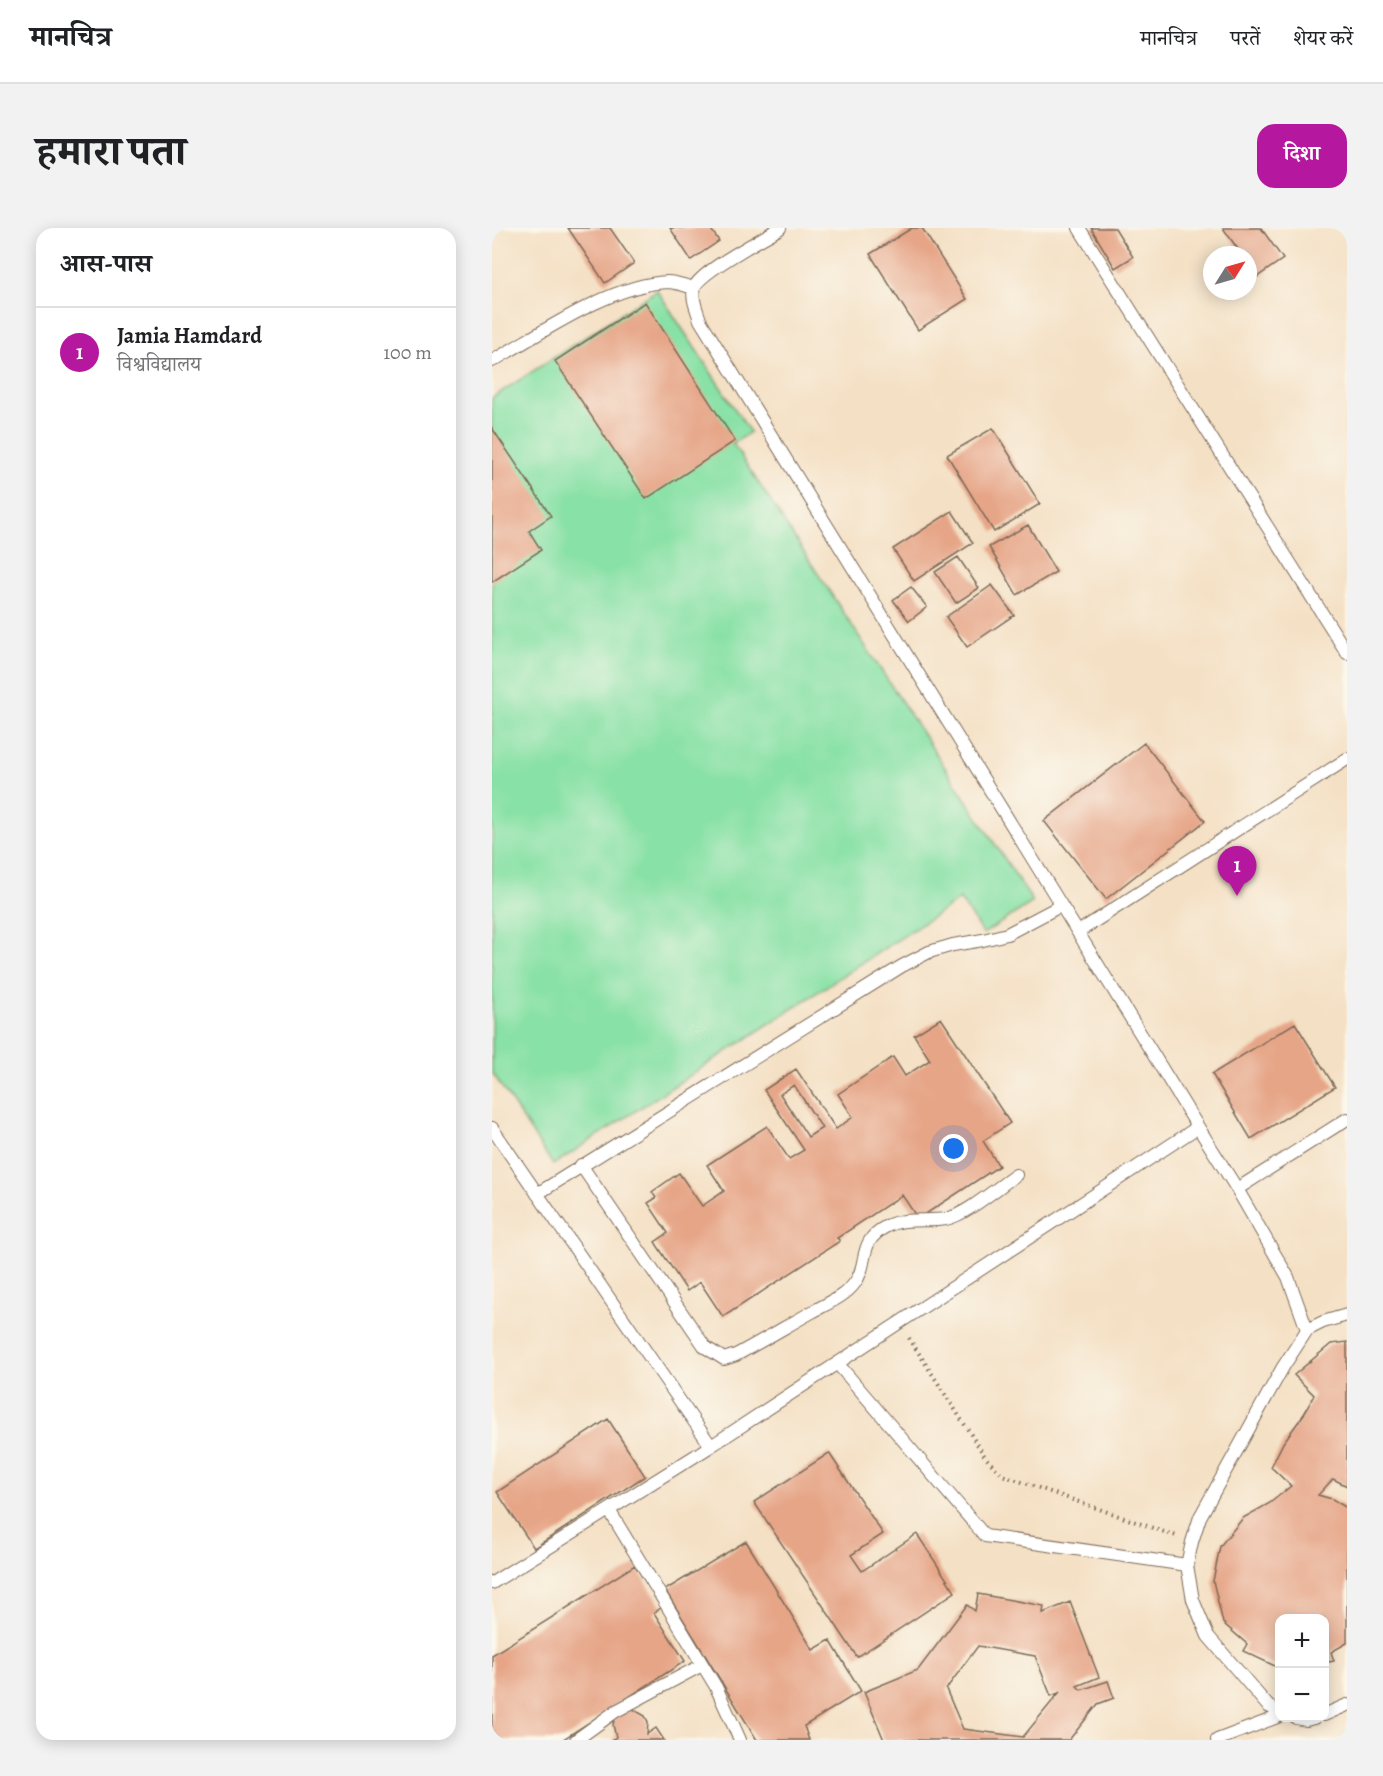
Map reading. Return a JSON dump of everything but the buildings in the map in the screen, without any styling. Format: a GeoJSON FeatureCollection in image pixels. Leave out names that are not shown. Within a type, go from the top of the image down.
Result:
{"type":"FeatureCollection","features":[{"type":"Feature","properties":{"kind":"lane"},"geometry":{"type":"LineString","coordinates":[[780,228],[700,279],[694,288],[693,299],[700,320],[1060,906],[1237,1189],[1288,1277],[1307,1330]]}},
{"type":"Feature","properties":{"kind":"lane"},"geometry":{"type":"LineString","coordinates":[[1079,228],[1347,653]]}},
{"type":"Feature","properties":{"kind":"lane"},"geometry":{"type":"LineString","coordinates":[[492,362],[612,295],[641,285],[670,282],[694,288]]}},
{"type":"Feature","properties":{"kind":"lane"},"geometry":{"type":"LineString","coordinates":[[1078,932],[1347,759]]}},
{"type":"Feature","properties":{"kind":"lane"},"geometry":{"type":"LineString","coordinates":[[537,1194],[902,966],[929,952],[1007,934],[1060,906]]}},
{"type":"Feature","properties":{"kind":"lane"},"geometry":{"type":"LineString","coordinates":[[1237,1189],[1347,1119]]}},
{"type":"Feature","properties":{"kind":"lane"},"geometry":{"type":"LineString","coordinates":[[492,1583],[711,1446],[1198,1127]]}},
{"type":"Feature","properties":{"kind":"lane"},"geometry":{"type":"LineString","coordinates":[[492,1128],[711,1446]]}},
{"type":"Feature","properties":{"kind":"lane"},"geometry":{"type":"LineString","coordinates":[[581,1165],[705,1347],[724,1359],[736,1355],[839,1297],[855,1283],[865,1246],[887,1226],[904,1221],[947,1218],[961,1213],[1016,1175]]}},
{"type":"Feature","properties":{"kind":"lane"},"geometry":{"type":"LineString","coordinates":[[1275,1711],[1268,1706],[1208,1636],[1193,1600],[1187,1565],[1192,1542],[1206,1507],[1283,1367],[1307,1330],[1323,1322],[1347,1315]]}},
{"type":"Feature","properties":{"kind":"lane"},"geometry":{"type":"LineString","coordinates":[[837,1363],[985,1536],[1187,1565]]}},
{"type":"Feature","properties":{"kind":"lane"},"geometry":{"type":"LineString","coordinates":[[609,1510],[716,1688],[740,1740]]}},
{"type":"Feature","properties":{"kind":"lane"},"geometry":{"type":"LineString","coordinates":[[576,1740],[616,1711],[702,1665]]}},
{"type":"Feature","properties":{"kind":"lane"},"geometry":{"type":"LineString","coordinates":[[1329,1713],[1347,1705]]}},
{"type":"Feature","properties":{"kind":"lane"},"geometry":{"type":"LineString","coordinates":[[1217,1740],[1275,1716]]}},
{"type":"Feature","properties":{"kind":"path"},"geometry":{"type":"LineString","coordinates":[[899,1322],[986,1458],[1002,1475],[1192,1542]]}},
{"type":"Feature","properties":{"kind":"green space"},"geometry":{"type":"Polygon","coordinates":[[[657,290],[750,432],[733,444],[1033,902],[983,934],[960,899],[553,1165],[492,1072],[492,398],[657,290]]]}},
{"type":"Feature","properties":{"kind":"place","name":"Jamia Hamdard"},"geometry":{"type":"Point","coordinates":[1237,896]}}]}
